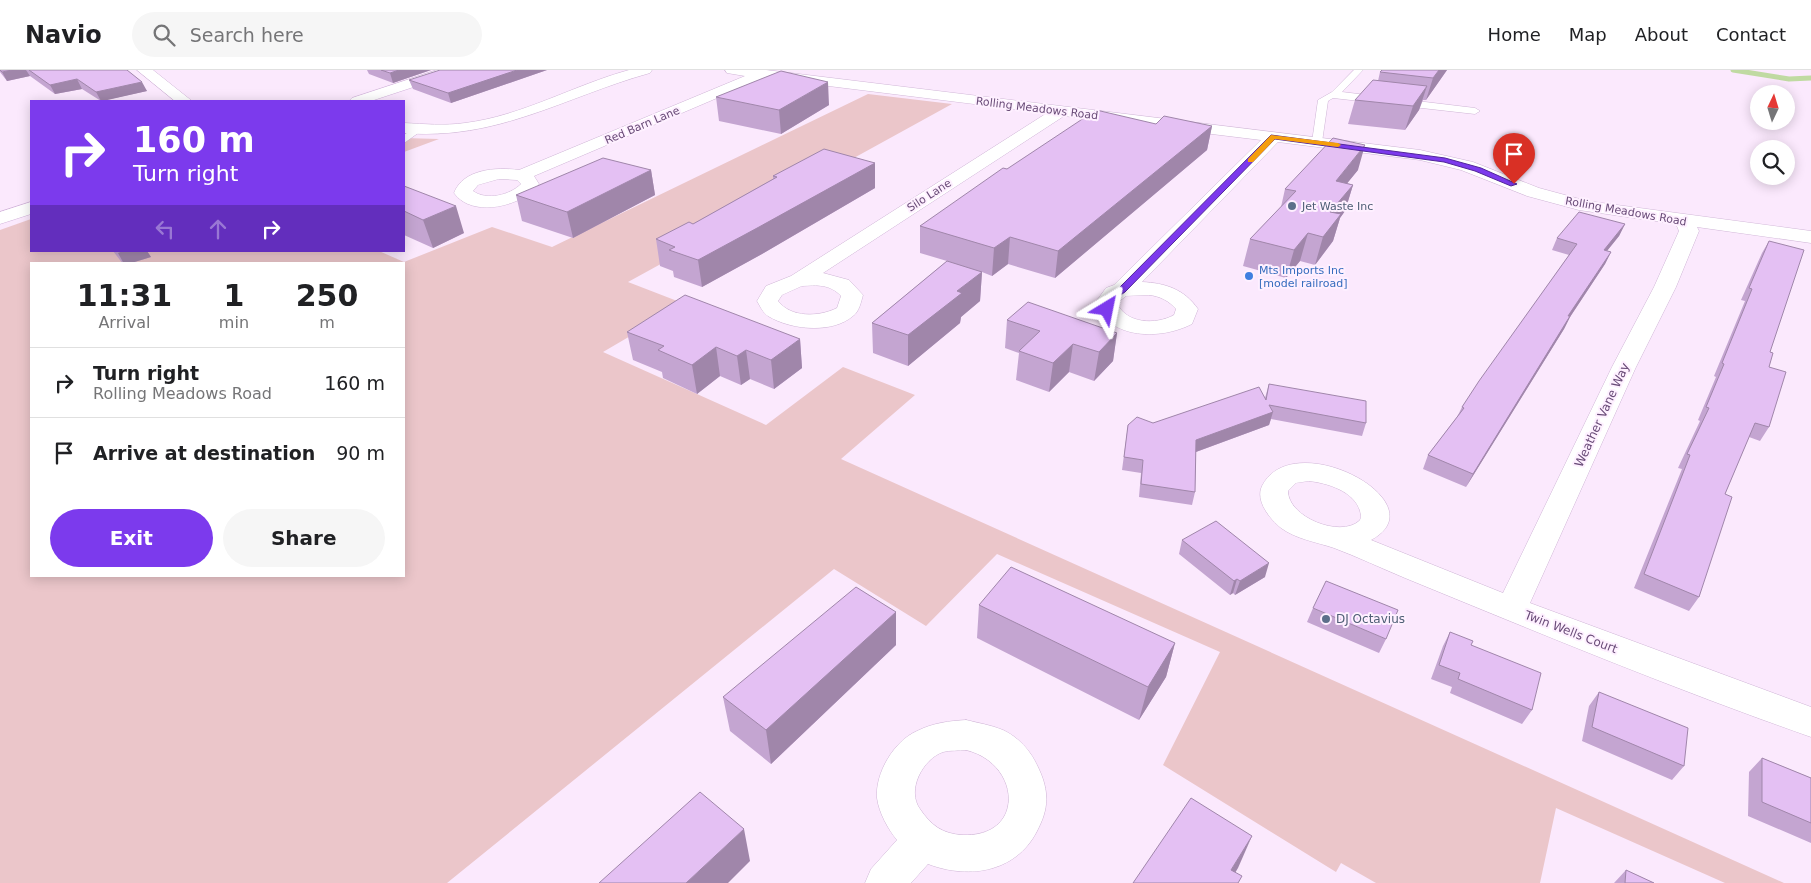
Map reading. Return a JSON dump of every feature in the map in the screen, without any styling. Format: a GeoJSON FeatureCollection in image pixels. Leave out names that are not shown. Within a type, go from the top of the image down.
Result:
{"type":"FeatureCollection","features":[{"type":"Feature","properties":{"kind":"street"},"geometry":{"type":"LineString","coordinates":[[144,70],[183,100]]}},
{"type":"Feature","properties":{"kind":"street"},"geometry":{"type":"LineString","coordinates":[[360,100],[451,70]]}},
{"type":"Feature","properties":{"kind":"street"},"geometry":{"type":"LineString","coordinates":[[411,129],[456,129],[498,121],[645,70]]}},
{"type":"Feature","properties":{"kind":"street","name":"Rolling Meadows Road"},"geometry":{"type":"LineString","coordinates":[[732,70],[1317,142],[1445,160],[1478,170],[1551,198],[1616,211],[1811,237]]}},
{"type":"Feature","properties":{"kind":"street","name":"Red Barn Lane"},"geometry":{"type":"LineString","coordinates":[[521,175],[762,74]]}},
{"type":"Feature","properties":{"kind":"street","name":"Silo Lane"},"geometry":{"type":"LineString","coordinates":[[798,280],[1061,111]]}},
{"type":"Feature","properties":{"kind":"street"},"geometry":{"type":"LineString","coordinates":[[1122,290],[1274,137]]}},
{"type":"Feature","properties":{"kind":"street"},"geometry":{"type":"LineString","coordinates":[[0,218],[29,212]]}},
{"type":"Feature","properties":{"kind":"street","name":"Weather Vane Way"},"geometry":{"type":"LineString","coordinates":[[1511,609],[1624,367],[1665,287],[1689,231],[1684,221]]}},
{"type":"Feature","properties":{"kind":"street","name":"Twin Wells Court"},"geometry":{"type":"LineString","coordinates":[[1333,537],[1511,609],[1811,722]]}},
{"type":"Feature","properties":{"kind":"street"},"geometry":{"type":"LineString","coordinates":[[885,883],[922,841]]}},
{"type":"Feature","properties":{"kind":"lane"},"geometry":{"type":"LineString","coordinates":[[1317,142],[1323,100],[1335,94],[1359,70]]}},
{"type":"Feature","properties":{"kind":"lane"},"geometry":{"type":"LineString","coordinates":[[1335,94],[1474,111]]}},
{"type":"Feature","properties":{"kind":"shaded area"},"geometry":{"type":"Polygon","coordinates":[[[868,94],[952,104],[628,282],[685,304],[603,352],[766,425],[843,367],[915,395],[841,459],[1784,883],[1725,883],[1556,808],[1540,883],[1376,883],[1341,863],[1336,872],[1163,765],[1220,652],[997,554],[926,626],[834,569],[447,883],[0,883],[0,230],[30,219],[30,252],[381,252],[404,262],[492,227],[552,247],[868,94]]]}},
{"type":"Feature","properties":{"kind":"shaded area"},"geometry":{"type":"Polygon","coordinates":[[[405,138],[439,139],[405,152],[405,138]]]}},
{"type":"Feature","properties":{"kind":"building"},"geometry":{"type":"Polygon","coordinates":[[[29,70],[127,70],[142,82],[96,92],[77,79],[50,85],[29,70]]]}},
{"type":"Feature","properties":{"kind":"building"},"geometry":{"type":"Polygon","coordinates":[[[381,70],[399,70],[390,73],[381,70]]]}},
{"type":"Feature","properties":{"kind":"building"},"geometry":{"type":"Polygon","coordinates":[[[440,70],[517,70],[448,93],[409,80],[440,70]]]}},
{"type":"Feature","properties":{"kind":"building"},"geometry":{"type":"Polygon","coordinates":[[[1382,70],[1439,70],[1433,78],[1380,72],[1382,70]]]}},
{"type":"Feature","properties":{"kind":"building"},"geometry":{"type":"Polygon","coordinates":[[[781,71],[828,82],[779,110],[716,97],[781,71]]]}},
{"type":"Feature","properties":{"kind":"building"},"geometry":{"type":"Polygon","coordinates":[[[1373,80],[1427,86],[1413,106],[1355,100],[1373,80]]]}},
{"type":"Feature","properties":{"kind":"building"},"geometry":{"type":"Polygon","coordinates":[[[1096,110],[1156,124],[1164,116],[1212,126],[1058,251],[1010,237],[994,248],[920,226],[1003,168],[1007,169],[1096,110]]]}},
{"type":"Feature","properties":{"kind":"building"},"geometry":{"type":"Polygon","coordinates":[[[1333,138],[1365,145],[1336,181],[1353,185],[1330,212],[1341,214],[1323,237],[1308,233],[1294,250],[1250,239],[1296,191],[1285,189],[1333,138]]]}},
{"type":"Feature","properties":{"kind":"building"},"geometry":{"type":"Polygon","coordinates":[[[824,149],[875,163],[698,260],[669,250],[675,247],[656,239],[689,222],[693,224],[777,177],[773,176],[824,149]]]}},
{"type":"Feature","properties":{"kind":"building"},"geometry":{"type":"Polygon","coordinates":[[[603,158],[651,170],[567,212],[516,195],[603,158]]]}},
{"type":"Feature","properties":{"kind":"building"},"geometry":{"type":"Polygon","coordinates":[[[405,186],[456,206],[423,220],[405,211],[405,186]]]}},
{"type":"Feature","properties":{"kind":"building"},"geometry":{"type":"Polygon","coordinates":[[[1579,212],[1625,224],[1604,250],[1611,252],[1568,316],[1570,316],[1473,474],[1428,455],[1464,408],[1462,407],[1479,381],[1577,244],[1557,238],[1579,212]]]}},
{"type":"Feature","properties":{"kind":"building"},"geometry":{"type":"Polygon","coordinates":[[[1769,241],[1804,250],[1770,352],[1773,353],[1769,367],[1786,372],[1769,427],[1755,423],[1725,494],[1732,497],[1699,597],[1644,574],[1690,455],[1687,454],[1709,408],[1706,407],[1752,289],[1749,288],[1769,241]]]}},
{"type":"Feature","properties":{"kind":"building"},"geometry":{"type":"Polygon","coordinates":[[[947,261],[982,272],[957,291],[962,293],[908,335],[872,323],[947,261]]]}},
{"type":"Feature","properties":{"kind":"building"},"geometry":{"type":"Polygon","coordinates":[[[685,295],[800,339],[771,360],[746,350],[737,356],[716,347],[692,365],[658,350],[664,346],[627,332],[685,295]]]}},
{"type":"Feature","properties":{"kind":"building"},"geometry":{"type":"Polygon","coordinates":[[[1028,302],[1117,333],[1099,352],[1073,344],[1053,363],[1019,351],[1040,331],[1007,320],[1028,302]]]}},
{"type":"Feature","properties":{"kind":"building"},"geometry":{"type":"Polygon","coordinates":[[[1269,384],[1366,401],[1366,423],[1269,405],[1273,412],[1196,440],[1195,492],[1141,484],[1143,460],[1124,457],[1128,425],[1137,417],[1153,423],[1259,387],[1266,400],[1269,384]]]}},
{"type":"Feature","properties":{"kind":"building"},"geometry":{"type":"Polygon","coordinates":[[[1216,521],[1269,563],[1240,581],[1237,579],[1234,581],[1182,540],[1216,521]]]}},
{"type":"Feature","properties":{"kind":"building"},"geometry":{"type":"Polygon","coordinates":[[[1011,567],[1175,643],[1148,687],[979,605],[1011,567]]]}},
{"type":"Feature","properties":{"kind":"building"},"geometry":{"type":"Polygon","coordinates":[[[1326,581],[1398,610],[1386,639],[1313,608],[1326,581]]]}},
{"type":"Feature","properties":{"kind":"building"},"geometry":{"type":"Polygon","coordinates":[[[856,587],[896,612],[766,730],[723,697],[856,587]]]}},
{"type":"Feature","properties":{"kind":"building"},"geometry":{"type":"Polygon","coordinates":[[[1450,632],[1473,641],[1471,645],[1541,673],[1532,710],[1458,679],[1460,673],[1439,665],[1450,632]]]}},
{"type":"Feature","properties":{"kind":"building"},"geometry":{"type":"Polygon","coordinates":[[[1599,692],[1688,728],[1684,766],[1592,727],[1599,692]]]}},
{"type":"Feature","properties":{"kind":"building"},"geometry":{"type":"Polygon","coordinates":[[[1762,758],[1811,778],[1811,823],[1762,802],[1762,758]]]}},
{"type":"Feature","properties":{"kind":"building"},"geometry":{"type":"Polygon","coordinates":[[[700,792],[744,829],[686,883],[599,883],[700,792]]]}},
{"type":"Feature","properties":{"kind":"building"},"geometry":{"type":"Polygon","coordinates":[[[1191,798],[1252,836],[1231,870],[1242,876],[1238,883],[1133,883],[1191,798]]]}},
{"type":"Feature","properties":{"kind":"building"},"geometry":{"type":"Polygon","coordinates":[[[1626,870],[1654,883],[1625,883],[1626,870]]]}},
{"type":"Feature","properties":{"kind":"waterway"},"geometry":{"type":"LineString","coordinates":[[1733,70],[1789,79],[1811,78]]}},
{"type":"Feature","properties":{"kind":"slow traffic"},"geometry":{"type":"LineString","coordinates":[[1251,160],[1274,137],[1338,145]]}},
{"type":"Feature","properties":{"kind":"place","name":"Jet Waste Inc"},"geometry":{"type":"Point","coordinates":[1292,206]}},
{"type":"Feature","properties":{"kind":"place","name":"Mts Imports Inc [model railroad]"},"geometry":{"type":"Point","coordinates":[1249,276]}},
{"type":"Feature","properties":{"kind":"place","name":"DJ Octavius"},"geometry":{"type":"Point","coordinates":[1326,619]}},
{"type":"Feature","properties":{"kind":"route"},"geometry":{"type":"LineString","coordinates":[[1107,309],[1106,303],[1108,298],[1122,290],[1274,137],[1420,155],[1468,166],[1514,184]]}}]}
